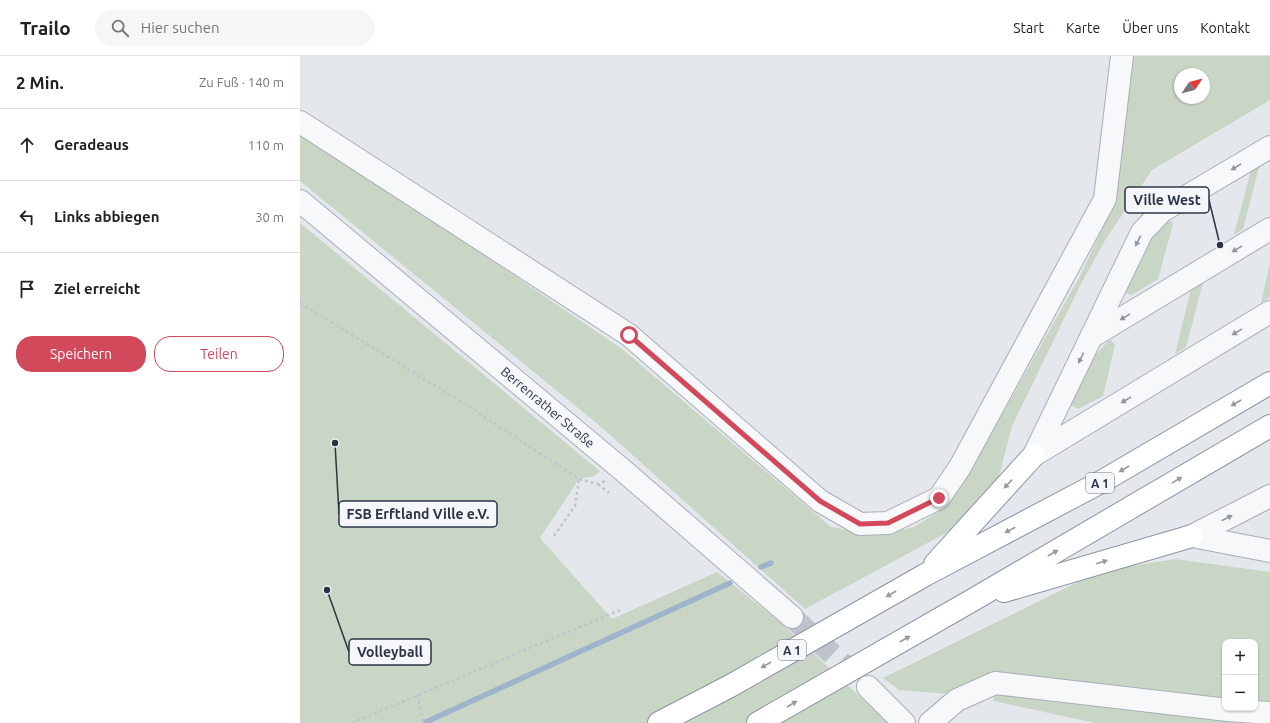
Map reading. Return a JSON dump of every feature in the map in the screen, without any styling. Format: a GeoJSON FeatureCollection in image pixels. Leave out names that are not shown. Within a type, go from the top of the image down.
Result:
{"type":"FeatureCollection","features":[{"type":"Feature","properties":{"kind":"highway","name":"A 1"},"geometry":{"type":"LineString","coordinates":[[659,723],[732,685],[925,575],[1101,482],[1270,383]]}},
{"type":"Feature","properties":{"kind":"highway"},"geometry":{"type":"LineString","coordinates":[[758,723],[971,601],[1270,426]]}},
{"type":"Feature","properties":{"kind":"highway"},"geometry":{"type":"LineString","coordinates":[[925,575],[1034,455]]}},
{"type":"Feature","properties":{"kind":"highway"},"geometry":{"type":"LineString","coordinates":[[971,601],[1192,536]]}},
{"type":"Feature","properties":{"kind":"street"},"geometry":{"type":"LineString","coordinates":[[300,122],[629,335],[820,501],[860,524],[888,523],[939,498],[956,474],[1105,199],[1122,56]]}},
{"type":"Feature","properties":{"kind":"street"},"geometry":{"type":"LineString","coordinates":[[1034,455],[1142,232],[1162,211],[1270,147]]}},
{"type":"Feature","properties":{"kind":"street","name":"Berrenrather Straße"},"geometry":{"type":"LineString","coordinates":[[300,201],[625,472],[792,617]]}},
{"type":"Feature","properties":{"kind":"street"},"geometry":{"type":"LineString","coordinates":[[1091,337],[1270,229]]}},
{"type":"Feature","properties":{"kind":"street"},"geometry":{"type":"LineString","coordinates":[[1034,455],[1270,312]]}},
{"type":"Feature","properties":{"kind":"street"},"geometry":{"type":"LineString","coordinates":[[1192,536],[1270,496]]}},
{"type":"Feature","properties":{"kind":"street"},"geometry":{"type":"LineString","coordinates":[[1192,536],[1270,551]]}},
{"type":"Feature","properties":{"kind":"street"},"geometry":{"type":"LineString","coordinates":[[930,723],[957,700],[995,683],[1228,710],[1270,713]]}},
{"type":"Feature","properties":{"kind":"street"},"geometry":{"type":"LineString","coordinates":[[868,687],[904,723]]}},
{"type":"Feature","properties":{"kind":"path"},"geometry":{"type":"LineString","coordinates":[[300,304],[468,406],[579,479],[576,506],[554,536]]}},
{"type":"Feature","properties":{"kind":"path"},"geometry":{"type":"LineString","coordinates":[[598,484],[609,493]]}},
{"type":"Feature","properties":{"kind":"path"},"geometry":{"type":"LineString","coordinates":[[352,723],[620,610]]}},
{"type":"Feature","properties":{"kind":"path"},"geometry":{"type":"LineString","coordinates":[[417,695],[424,723]]}},
{"type":"Feature","properties":{"kind":"green space"},"geometry":{"type":"Polygon","coordinates":[[[1133,56],[1270,56],[1270,100],[1152,170],[1104,242],[1081,284],[1012,426],[997,484],[948,532],[805,609],[600,426],[300,181],[300,130],[622,349],[831,527],[876,535],[914,527],[946,507],[967,477],[1080,276],[1117,198],[1133,56]]]}},
{"type":"Feature","properties":{"kind":"green space"},"geometry":{"type":"Polygon","coordinates":[[[1260,164],[1243,229],[1234,235],[1251,170],[1260,164]]]}},
{"type":"Feature","properties":{"kind":"green space"},"geometry":{"type":"Polygon","coordinates":[[[1170,220],[1173,224],[1158,279],[1132,295],[1128,294],[1125,291],[1144,246],[1167,221],[1170,220]]]}},
{"type":"Feature","properties":{"kind":"green space"},"geometry":{"type":"Polygon","coordinates":[[[300,223],[600,471],[594,476],[579,479],[540,538],[612,619],[717,572],[780,622],[888,723],[300,723],[300,223]]]}},
{"type":"Feature","properties":{"kind":"green space"},"geometry":{"type":"Polygon","coordinates":[[[1270,263],[1270,297],[1261,303],[1270,263]]]}},
{"type":"Feature","properties":{"kind":"green space"},"geometry":{"type":"Polygon","coordinates":[[[1204,279],[1186,347],[1175,354],[1192,285],[1204,279]]]}},
{"type":"Feature","properties":{"kind":"green space"},"geometry":{"type":"Polygon","coordinates":[[[1110,339],[1115,345],[1103,396],[1078,409],[1071,405],[1091,360],[1110,339]]]}},
{"type":"Feature","properties":{"kind":"green space"},"geometry":{"type":"Polygon","coordinates":[[[1175,559],[1270,572],[1270,706],[1258,706],[1258,639],[1222,639],[1222,702],[983,677],[965,684],[949,694],[899,690],[883,678],[1100,571],[1175,559]]]}},
{"type":"Feature","properties":{"kind":"green space"},"geometry":{"type":"Polygon","coordinates":[[[1008,693],[1027,694],[1240,723],[1095,723],[994,701],[994,695],[1008,693]]]}},
{"type":"Feature","properties":{"kind":"waterway"},"geometry":{"type":"LineString","coordinates":[[761,567],[771,563]]}},
{"type":"Feature","properties":{"kind":"waterway"},"geometry":{"type":"LineString","coordinates":[[426,722],[730,583]]}},
{"type":"Feature","properties":{"kind":"tunnel"},"geometry":{"type":"LineString","coordinates":[[792,617],[868,687]]}},
{"type":"Feature","properties":{"kind":"place","name":"Ville West"},"geometry":{"type":"Point","coordinates":[1220,245]}},
{"type":"Feature","properties":{"kind":"place","name":"FSB Erftland Ville e.V."},"geometry":{"type":"Point","coordinates":[335,443]}},
{"type":"Feature","properties":{"kind":"place","name":"Volleyball"},"geometry":{"type":"Point","coordinates":[327,590]}},
{"type":"Feature","properties":{"kind":"route"},"geometry":{"type":"LineString","coordinates":[[629,335],[820,501],[860,524],[888,523],[910,514],[939,498]]}}]}
